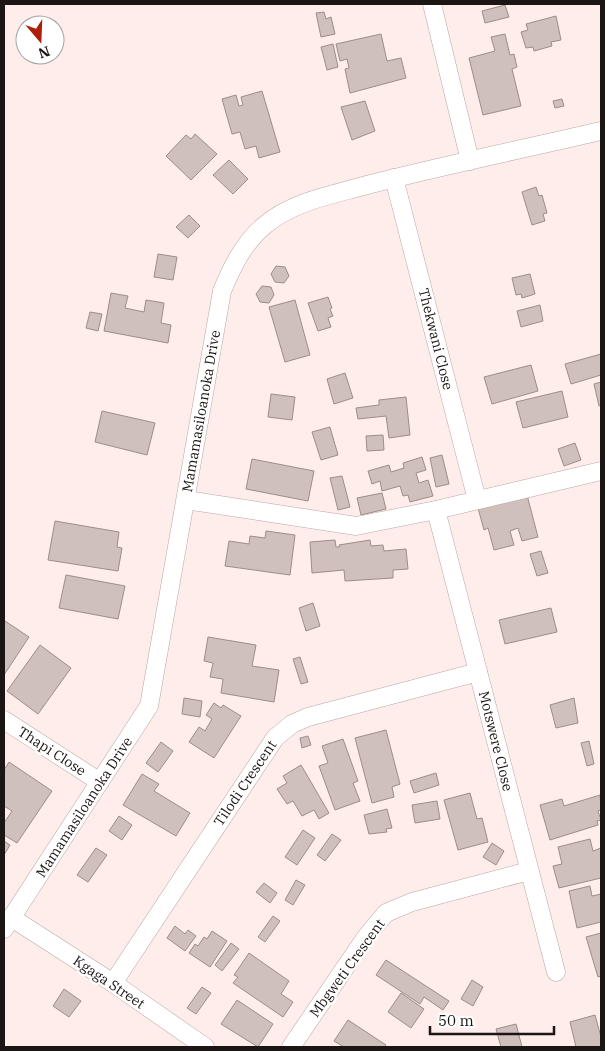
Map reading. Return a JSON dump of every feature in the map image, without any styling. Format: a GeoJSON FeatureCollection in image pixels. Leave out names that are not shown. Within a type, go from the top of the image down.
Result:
{"type":"FeatureCollection","features":[{"type":"Feature","properties":{"kind":"street"},"geometry":{"type":"LineString","coordinates":[[432,4],[470,161]]}},
{"type":"Feature","properties":{"kind":"street","name":"Mamamasiloanoka Drive"},"geometry":{"type":"LineString","coordinates":[[8,924],[148,706],[222,291],[234,264],[246,245],[265,225],[288,210],[311,201],[394,178],[601,131]]}},
{"type":"Feature","properties":{"kind":"street","name":"Thekwani Close"},"geometry":{"type":"LineString","coordinates":[[394,178],[477,500]]}},
{"type":"Feature","properties":{"kind":"street"},"geometry":{"type":"LineString","coordinates":[[186,500],[356,526],[436,510],[601,471]]}},
{"type":"Feature","properties":{"kind":"street","name":"Motswere Close"},"geometry":{"type":"LineString","coordinates":[[436,510],[556,972]]}},
{"type":"Feature","properties":{"kind":"street","name":"Tilodi Crescent"},"geometry":{"type":"LineString","coordinates":[[113,983],[275,738],[292,724],[308,716],[478,672]]}},
{"type":"Feature","properties":{"kind":"street","name":"Thapi Close"},"geometry":{"type":"LineString","coordinates":[[4,720],[100,782]]}},
{"type":"Feature","properties":{"kind":"street","name":"Mbgweti Crescent"},"geometry":{"type":"LineString","coordinates":[[291,1047],[366,937],[386,913],[412,902],[529,871]]}},
{"type":"Feature","properties":{"kind":"street","name":"Kgaga Street"},"geometry":{"type":"LineString","coordinates":[[8,924],[113,983],[179,1040],[205,1047]]}},
{"type":"Feature","properties":{"kind":"building"},"geometry":{"type":"Polygon","coordinates":[[[505,5],[509,17],[485,23],[482,11],[505,5]]]}},
{"type":"Feature","properties":{"kind":"building"},"geometry":{"type":"Polygon","coordinates":[[[324,12],[326,19],[331,17],[335,34],[321,37],[316,13],[324,12]]]}},
{"type":"Feature","properties":{"kind":"building"},"geometry":{"type":"Polygon","coordinates":[[[556,16],[561,40],[551,42],[552,46],[534,51],[533,47],[526,48],[521,32],[528,30],[526,24],[556,16]]]}},
{"type":"Feature","properties":{"kind":"building"},"geometry":{"type":"Polygon","coordinates":[[[381,34],[387,61],[401,58],[406,78],[350,93],[345,69],[349,68],[347,59],[340,61],[336,44],[381,34]]]}},
{"type":"Feature","properties":{"kind":"building"},"geometry":{"type":"Polygon","coordinates":[[[505,34],[510,55],[514,54],[517,67],[512,69],[521,106],[483,115],[469,58],[495,51],[491,37],[505,34]]]}},
{"type":"Feature","properties":{"kind":"building"},"geometry":{"type":"Polygon","coordinates":[[[333,44],[338,67],[327,70],[321,47],[333,44]]]}},
{"type":"Feature","properties":{"kind":"building"},"geometry":{"type":"Polygon","coordinates":[[[262,91],[280,152],[259,158],[256,146],[245,149],[240,132],[232,134],[222,99],[236,95],[239,106],[243,105],[241,97],[262,91]]]}},
{"type":"Feature","properties":{"kind":"building"},"geometry":{"type":"Polygon","coordinates":[[[562,99],[564,106],[555,108],[553,101],[562,99]]]}},
{"type":"Feature","properties":{"kind":"building"},"geometry":{"type":"Polygon","coordinates":[[[365,101],[375,131],[352,140],[341,107],[365,101]]]}},
{"type":"Feature","properties":{"kind":"building"},"geometry":{"type":"Polygon","coordinates":[[[195,134],[217,154],[191,180],[166,156],[186,135],[191,139],[195,134]]]}},
{"type":"Feature","properties":{"kind":"building"},"geometry":{"type":"Polygon","coordinates":[[[229,160],[248,179],[233,194],[213,175],[229,160]]]}},
{"type":"Feature","properties":{"kind":"building"},"geometry":{"type":"Polygon","coordinates":[[[536,187],[539,196],[542,195],[547,213],[543,214],[545,221],[532,225],[522,192],[536,187]]]}},
{"type":"Feature","properties":{"kind":"building"},"geometry":{"type":"Polygon","coordinates":[[[189,215],[200,226],[188,238],[176,227],[189,215]]]}},
{"type":"Feature","properties":{"kind":"building"},"geometry":{"type":"Polygon","coordinates":[[[158,254],[177,257],[173,280],[154,277],[158,254]]]}},
{"type":"Feature","properties":{"kind":"building"},"geometry":{"type":"Polygon","coordinates":[[[276,266],[285,267],[289,276],[284,283],[275,282],[271,274],[276,266]]]}},
{"type":"Feature","properties":{"kind":"building"},"geometry":{"type":"Polygon","coordinates":[[[530,274],[535,294],[522,298],[521,294],[516,295],[512,278],[530,274]]]}},
{"type":"Feature","properties":{"kind":"building"},"geometry":{"type":"Polygon","coordinates":[[[262,286],[271,287],[274,295],[269,303],[260,302],[256,294],[262,286]]]}},
{"type":"Feature","properties":{"kind":"building"},"geometry":{"type":"Polygon","coordinates":[[[111,293],[128,296],[125,308],[144,312],[146,300],[164,303],[161,323],[171,325],[168,343],[104,331],[111,293]]]}},
{"type":"Feature","properties":{"kind":"building"},"geometry":{"type":"Polygon","coordinates":[[[328,297],[333,316],[328,318],[331,327],[318,331],[308,303],[328,297]]]}},
{"type":"Feature","properties":{"kind":"building"},"geometry":{"type":"Polygon","coordinates":[[[295,300],[310,355],[285,362],[269,307],[295,300]]]}},
{"type":"Feature","properties":{"kind":"building"},"geometry":{"type":"Polygon","coordinates":[[[540,305],[543,321],[521,327],[517,311],[540,305]]]}},
{"type":"Feature","properties":{"kind":"building"},"geometry":{"type":"Polygon","coordinates":[[[90,312],[102,314],[98,331],[86,328],[90,312]]]}},
{"type":"Feature","properties":{"kind":"building"},"geometry":{"type":"Polygon","coordinates":[[[601,354],[601,375],[571,384],[565,364],[601,354]]]}},
{"type":"Feature","properties":{"kind":"building"},"geometry":{"type":"Polygon","coordinates":[[[531,365],[538,391],[492,404],[484,377],[531,365]]]}},
{"type":"Feature","properties":{"kind":"building"},"geometry":{"type":"Polygon","coordinates":[[[345,373],[353,398],[334,404],[327,379],[345,373]]]}},
{"type":"Feature","properties":{"kind":"building"},"geometry":{"type":"Polygon","coordinates":[[[601,382],[601,405],[599,406],[594,384],[601,382]]]}},
{"type":"Feature","properties":{"kind":"building"},"geometry":{"type":"Polygon","coordinates":[[[562,391],[568,417],[523,428],[516,402],[562,391]]]}},
{"type":"Feature","properties":{"kind":"building"},"geometry":{"type":"Polygon","coordinates":[[[271,394],[295,397],[292,420],[268,417],[271,394]]]}},
{"type":"Feature","properties":{"kind":"building"},"geometry":{"type":"Polygon","coordinates":[[[406,397],[410,435],[389,438],[386,416],[358,419],[356,408],[379,405],[379,400],[406,397]]]}},
{"type":"Feature","properties":{"kind":"building"},"geometry":{"type":"Polygon","coordinates":[[[102,411],[155,423],[147,455],[95,442],[102,411]]]}},
{"type":"Feature","properties":{"kind":"building"},"geometry":{"type":"Polygon","coordinates":[[[330,427],[338,455],[321,460],[312,432],[330,427]]]}},
{"type":"Feature","properties":{"kind":"building"},"geometry":{"type":"Polygon","coordinates":[[[383,435],[384,450],[367,451],[366,436],[383,435]]]}},
{"type":"Feature","properties":{"kind":"building"},"geometry":{"type":"Polygon","coordinates":[[[575,443],[581,460],[564,466],[558,449],[575,443]]]}},
{"type":"Feature","properties":{"kind":"building"},"geometry":{"type":"Polygon","coordinates":[[[442,455],[449,484],[436,487],[430,458],[442,455]]]}},
{"type":"Feature","properties":{"kind":"building"},"geometry":{"type":"Polygon","coordinates":[[[422,457],[426,470],[416,473],[419,483],[428,480],[433,496],[410,502],[408,495],[403,496],[400,486],[382,491],[380,481],[372,484],[368,471],[389,465],[391,472],[404,468],[403,463],[422,457]]]}},
{"type":"Feature","properties":{"kind":"building"},"geometry":{"type":"Polygon","coordinates":[[[252,459],[314,471],[308,501],[246,489],[252,459]]]}},
{"type":"Feature","properties":{"kind":"building"},"geometry":{"type":"Polygon","coordinates":[[[342,476],[350,507],[338,510],[330,478],[342,476]]]}},
{"type":"Feature","properties":{"kind":"building"},"geometry":{"type":"Polygon","coordinates":[[[382,493],[386,509],[361,515],[357,498],[382,493]]]}},
{"type":"Feature","properties":{"kind":"building"},"geometry":{"type":"Polygon","coordinates":[[[527,495],[538,537],[522,541],[518,528],[510,531],[514,545],[494,550],[488,528],[484,530],[478,508],[527,495]]]}},
{"type":"Feature","properties":{"kind":"building"},"geometry":{"type":"Polygon","coordinates":[[[55,521],[119,532],[117,547],[122,548],[118,571],[48,560],[55,521]]]}},
{"type":"Feature","properties":{"kind":"building"},"geometry":{"type":"Polygon","coordinates":[[[266,531],[295,535],[290,575],[225,566],[229,541],[249,544],[250,536],[265,538],[266,531]]]}},
{"type":"Feature","properties":{"kind":"building"},"geometry":{"type":"Polygon","coordinates":[[[335,540],[336,547],[370,540],[371,546],[383,545],[384,551],[406,549],[408,569],[393,570],[393,578],[345,581],[344,570],[312,573],[310,542],[335,540]]]}},
{"type":"Feature","properties":{"kind":"building"},"geometry":{"type":"Polygon","coordinates":[[[541,551],[548,573],[537,576],[530,554],[541,551]]]}},
{"type":"Feature","properties":{"kind":"building"},"geometry":{"type":"Polygon","coordinates":[[[66,575],[125,586],[118,619],[59,608],[66,575]]]}},
{"type":"Feature","properties":{"kind":"building"},"geometry":{"type":"Polygon","coordinates":[[[313,603],[320,626],[306,631],[299,608],[313,603]]]}},
{"type":"Feature","properties":{"kind":"building"},"geometry":{"type":"Polygon","coordinates":[[[551,608],[557,632],[505,644],[499,620],[551,608]]]}},
{"type":"Feature","properties":{"kind":"building"},"geometry":{"type":"Polygon","coordinates":[[[5,621],[29,637],[4,675],[4,623],[5,621]]]}},
{"type":"Feature","properties":{"kind":"building"},"geometry":{"type":"Polygon","coordinates":[[[208,637],[256,645],[252,666],[279,670],[274,702],[221,693],[223,679],[210,677],[213,663],[204,661],[208,637]]]}},
{"type":"Feature","properties":{"kind":"building"},"geometry":{"type":"Polygon","coordinates":[[[40,645],[71,668],[38,714],[7,691],[40,645]]]}},
{"type":"Feature","properties":{"kind":"building"},"geometry":{"type":"Polygon","coordinates":[[[300,657],[308,682],[301,684],[293,659],[300,657]]]}},
{"type":"Feature","properties":{"kind":"building"},"geometry":{"type":"Polygon","coordinates":[[[184,698],[202,701],[200,717],[182,714],[184,698]]]}},
{"type":"Feature","properties":{"kind":"building"},"geometry":{"type":"Polygon","coordinates":[[[574,698],[578,723],[556,728],[550,705],[574,698]]]}},
{"type":"Feature","properties":{"kind":"building"},"geometry":{"type":"Polygon","coordinates":[[[214,703],[221,708],[223,705],[241,716],[214,758],[189,742],[199,727],[205,731],[212,719],[206,715],[214,703]]]}},
{"type":"Feature","properties":{"kind":"building"},"geometry":{"type":"Polygon","coordinates":[[[386,730],[400,784],[392,787],[394,797],[372,803],[355,738],[386,730]]]}},
{"type":"Feature","properties":{"kind":"building"},"geometry":{"type":"Polygon","coordinates":[[[308,736],[311,745],[302,748],[300,738],[308,736]]]}},
{"type":"Feature","properties":{"kind":"building"},"geometry":{"type":"Polygon","coordinates":[[[343,739],[358,781],[353,783],[360,801],[335,810],[319,766],[328,763],[322,746],[343,739]]]}},
{"type":"Feature","properties":{"kind":"building"},"geometry":{"type":"Polygon","coordinates":[[[589,741],[594,764],[587,766],[581,743],[589,741]]]}},
{"type":"Feature","properties":{"kind":"building"},"geometry":{"type":"Polygon","coordinates":[[[161,742],[173,751],[158,772],[146,763],[161,742]]]}},
{"type":"Feature","properties":{"kind":"building"},"geometry":{"type":"Polygon","coordinates":[[[9,762],[52,791],[17,843],[4,835],[4,823],[12,811],[4,806],[4,770],[9,762]]]}},
{"type":"Feature","properties":{"kind":"building"},"geometry":{"type":"Polygon","coordinates":[[[301,765],[329,813],[319,819],[314,810],[302,816],[293,801],[287,804],[277,789],[287,783],[283,776],[301,765]]]}},
{"type":"Feature","properties":{"kind":"building"},"geometry":{"type":"Polygon","coordinates":[[[436,773],[439,785],[414,793],[410,781],[436,773]]]}},
{"type":"Feature","properties":{"kind":"building"},"geometry":{"type":"Polygon","coordinates":[[[142,774],[159,784],[154,791],[190,813],[176,836],[123,805],[142,774]]]}},
{"type":"Feature","properties":{"kind":"building"},"geometry":{"type":"Polygon","coordinates":[[[470,793],[477,819],[482,818],[488,842],[458,850],[444,800],[470,793]]]}},
{"type":"Feature","properties":{"kind":"building"},"geometry":{"type":"Polygon","coordinates":[[[600,795],[601,810],[598,811],[601,820],[597,821],[598,825],[550,840],[540,805],[562,799],[564,806],[600,795]]]}},
{"type":"Feature","properties":{"kind":"building"},"geometry":{"type":"Polygon","coordinates":[[[437,801],[440,819],[415,823],[412,805],[437,801]]]}},
{"type":"Feature","properties":{"kind":"building"},"geometry":{"type":"Polygon","coordinates":[[[387,809],[392,828],[386,829],[387,832],[369,834],[364,815],[387,809]]]}},
{"type":"Feature","properties":{"kind":"building"},"geometry":{"type":"Polygon","coordinates":[[[119,816],[132,825],[122,840],[109,831],[119,816]]]}},
{"type":"Feature","properties":{"kind":"building"},"geometry":{"type":"Polygon","coordinates":[[[303,830],[315,838],[297,865],[285,857],[303,830]]]}},
{"type":"Feature","properties":{"kind":"building"},"geometry":{"type":"Polygon","coordinates":[[[332,834],[341,840],[325,861],[317,855],[332,834]]]}},
{"type":"Feature","properties":{"kind":"building"},"geometry":{"type":"Polygon","coordinates":[[[590,839],[593,851],[601,848],[601,878],[559,888],[553,866],[562,864],[558,847],[590,839]]]}},
{"type":"Feature","properties":{"kind":"building"},"geometry":{"type":"Polygon","coordinates":[[[4,841],[10,845],[4,855],[4,841]]]}},
{"type":"Feature","properties":{"kind":"building"},"geometry":{"type":"Polygon","coordinates":[[[492,843],[504,851],[496,865],[483,857],[492,843]]]}},
{"type":"Feature","properties":{"kind":"building"},"geometry":{"type":"Polygon","coordinates":[[[96,848],[107,855],[88,882],[77,875],[96,848]]]}},
{"type":"Feature","properties":{"kind":"building"},"geometry":{"type":"Polygon","coordinates":[[[296,880],[305,885],[293,905],[285,900],[296,880]]]}},
{"type":"Feature","properties":{"kind":"building"},"geometry":{"type":"Polygon","coordinates":[[[264,883],[277,893],[270,903],[256,892],[264,883]]]}},
{"type":"Feature","properties":{"kind":"building"},"geometry":{"type":"Polygon","coordinates":[[[590,886],[592,896],[601,894],[601,922],[577,928],[569,891],[590,886]]]}},
{"type":"Feature","properties":{"kind":"building"},"geometry":{"type":"Polygon","coordinates":[[[273,916],[280,921],[265,942],[258,937],[273,916]]]}},
{"type":"Feature","properties":{"kind":"building"},"geometry":{"type":"Polygon","coordinates":[[[175,926],[185,934],[188,930],[196,936],[185,951],[167,938],[175,926]]]}},
{"type":"Feature","properties":{"kind":"building"},"geometry":{"type":"Polygon","coordinates":[[[212,931],[227,941],[210,967],[189,953],[195,944],[198,946],[204,937],[207,939],[212,931]]]}},
{"type":"Feature","properties":{"kind":"building"},"geometry":{"type":"Polygon","coordinates":[[[601,933],[601,976],[598,977],[586,937],[601,933]]]}},
{"type":"Feature","properties":{"kind":"building"},"geometry":{"type":"Polygon","coordinates":[[[231,943],[239,949],[222,971],[215,965],[231,943]]]}},
{"type":"Feature","properties":{"kind":"building"},"geometry":{"type":"Polygon","coordinates":[[[249,953],[289,981],[281,994],[293,1002],[283,1017],[233,983],[238,977],[234,975],[249,953]]]}},
{"type":"Feature","properties":{"kind":"building"},"geometry":{"type":"Polygon","coordinates":[[[386,960],[449,1001],[443,1010],[424,997],[420,1004],[376,975],[386,960]]]}},
{"type":"Feature","properties":{"kind":"building"},"geometry":{"type":"Polygon","coordinates":[[[472,980],[483,987],[473,1006],[461,999],[472,980]]]}},
{"type":"Feature","properties":{"kind":"building"},"geometry":{"type":"Polygon","coordinates":[[[202,987],[211,993],[196,1014],[187,1008],[202,987]]]}},
{"type":"Feature","properties":{"kind":"building"},"geometry":{"type":"Polygon","coordinates":[[[64,989],[81,1001],[69,1017],[53,1006],[64,989]]]}},
{"type":"Feature","properties":{"kind":"building"},"geometry":{"type":"Polygon","coordinates":[[[401,993],[424,1009],[411,1028],[388,1012],[401,993]]]}},
{"type":"Feature","properties":{"kind":"building"},"geometry":{"type":"Polygon","coordinates":[[[237,1000],[273,1024],[258,1047],[221,1024],[237,1000]]]}},
{"type":"Feature","properties":{"kind":"building"},"geometry":{"type":"Polygon","coordinates":[[[595,1015],[601,1037],[601,1047],[576,1047],[570,1022],[595,1015]]]}},
{"type":"Feature","properties":{"kind":"building"},"geometry":{"type":"Polygon","coordinates":[[[348,1020],[386,1045],[384,1047],[344,1047],[334,1041],[348,1020]]]}},
{"type":"Feature","properties":{"kind":"building"},"geometry":{"type":"Polygon","coordinates":[[[516,1024],[522,1047],[501,1047],[496,1029],[516,1024]]]}}]}
